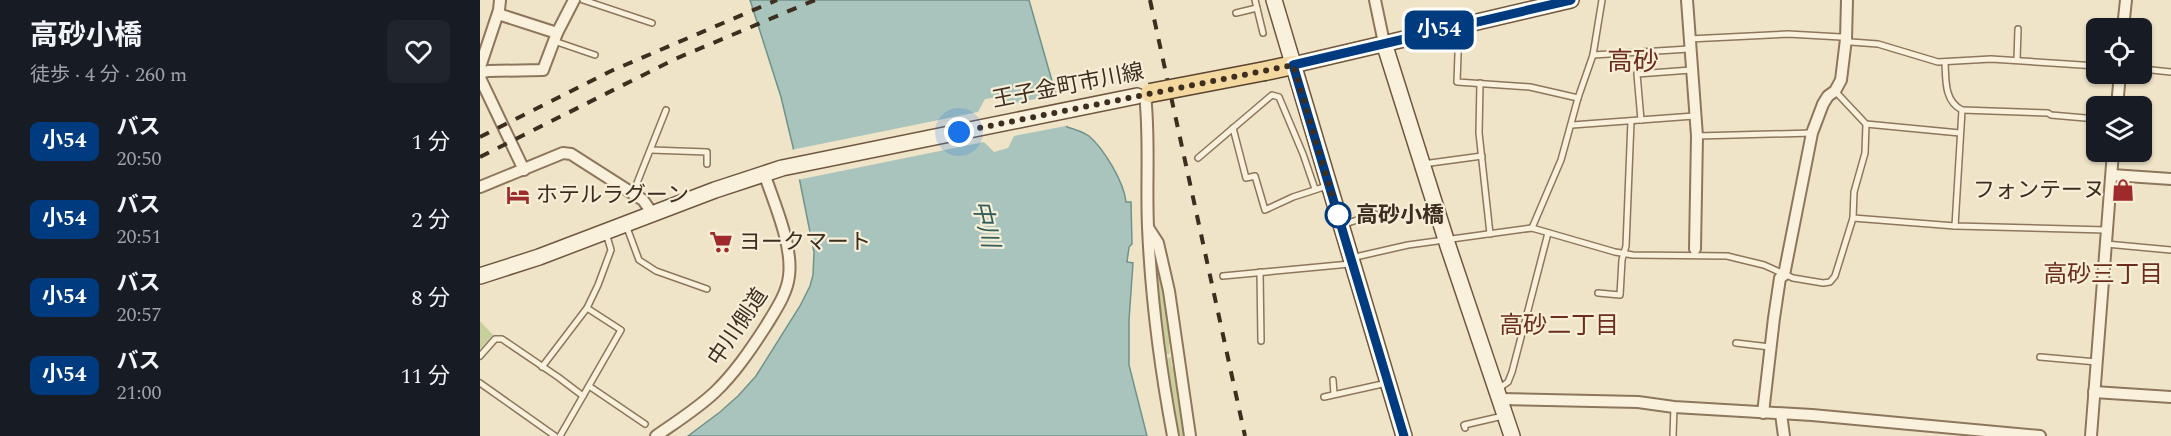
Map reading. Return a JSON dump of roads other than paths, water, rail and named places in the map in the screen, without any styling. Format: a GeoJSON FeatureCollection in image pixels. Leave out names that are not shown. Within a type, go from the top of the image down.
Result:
{"type":"FeatureCollection","features":[{"type":"Feature","properties":{"kind":"main road"},"geometry":{"type":"LineString","coordinates":[[1274,0],[1404,436]]}},
{"type":"Feature","properties":{"kind":"main road","name":"王子金町市川線"},"geometry":{"type":"LineString","coordinates":[[480,276],[782,168],[1265,71],[1543,3],[1571,0]]}},
{"type":"Feature","properties":{"kind":"main road"},"geometry":{"type":"LineString","coordinates":[[1383,43],[1421,165],[1512,436]]}},
{"type":"Feature","properties":{"kind":"street"},"geometry":{"type":"LineString","coordinates":[[480,67],[498,14],[500,0]]}},
{"type":"Feature","properties":{"kind":"street"},"geometry":{"type":"LineString","coordinates":[[480,73],[543,70],[574,0]]}},
{"type":"Feature","properties":{"kind":"street"},"geometry":{"type":"LineString","coordinates":[[1376,0],[1383,43]]}},
{"type":"Feature","properties":{"kind":"street"},"geometry":{"type":"LineString","coordinates":[[1687,0],[1697,136],[1695,252]]}},
{"type":"Feature","properties":{"kind":"street"},"geometry":{"type":"LineString","coordinates":[[1763,413],[1780,278],[1784,274],[1812,133],[1823,104],[1841,80],[1846,39],[1847,0]]}},
{"type":"Feature","properties":{"kind":"street"},"geometry":{"type":"LineString","coordinates":[[2124,18],[2126,0]]}},
{"type":"Feature","properties":{"kind":"street"},"geometry":{"type":"LineString","coordinates":[[498,14],[556,37]]}},
{"type":"Feature","properties":{"kind":"street"},"geometry":{"type":"LineString","coordinates":[[480,78],[524,170]]}},
{"type":"Feature","properties":{"kind":"street"},"geometry":{"type":"LineString","coordinates":[[1144,95],[1148,226],[1156,336],[1173,436]]}},
{"type":"Feature","properties":{"kind":"street"},"geometry":{"type":"LineString","coordinates":[[480,187],[563,153],[571,154],[643,201],[652,213]]}},
{"type":"Feature","properties":{"kind":"street"},"geometry":{"type":"LineString","coordinates":[[2091,436],[2113,162]]}},
{"type":"Feature","properties":{"kind":"street","name":"中川側道"},"geometry":{"type":"LineString","coordinates":[[656,436],[691,412],[730,376],[754,345],[784,293],[789,277],[789,260],[786,242],[764,173]]}},
{"type":"Feature","properties":{"kind":"street"},"geometry":{"type":"LineString","coordinates":[[2112,175],[2171,179]]}},
{"type":"Feature","properties":{"kind":"street"},"geometry":{"type":"LineString","coordinates":[[1148,226],[1158,243],[1169,291],[1190,436]]}},
{"type":"Feature","properties":{"kind":"street"},"geometry":{"type":"LineString","coordinates":[[2094,392],[2171,397]]}},
{"type":"Feature","properties":{"kind":"street"},"geometry":{"type":"LineString","coordinates":[[1498,394],[1638,402],[1939,431],[2040,436]]}},
{"type":"Feature","properties":{"kind":"street"},"geometry":{"type":"LineString","coordinates":[[1781,414],[1784,436]]}},
{"type":"Feature","properties":{"kind":"lane"},"geometry":{"type":"LineString","coordinates":[[583,0],[652,23]]}},
{"type":"Feature","properties":{"kind":"lane"},"geometry":{"type":"LineString","coordinates":[[1255,0],[1263,33]]}},
{"type":"Feature","properties":{"kind":"lane"},"geometry":{"type":"LineString","coordinates":[[1533,228],[1561,160],[1572,125],[1578,98],[1593,55],[1602,0]]}},
{"type":"Feature","properties":{"kind":"lane"},"geometry":{"type":"LineString","coordinates":[[1236,13],[1257,8]]}},
{"type":"Feature","properties":{"kind":"lane"},"geometry":{"type":"LineString","coordinates":[[1459,25],[1457,82],[1530,87],[1578,98]]}},
{"type":"Feature","properties":{"kind":"lane"},"geometry":{"type":"LineString","coordinates":[[2017,60],[2018,29]]}},
{"type":"Feature","properties":{"kind":"lane"},"geometry":{"type":"LineString","coordinates":[[1593,55],[1788,34],[1841,37],[1851,42],[1878,44],[1945,62],[1970,59],[2017,60],[2086,65]]}},
{"type":"Feature","properties":{"kind":"lane"},"geometry":{"type":"LineString","coordinates":[[556,37],[595,55]]}},
{"type":"Feature","properties":{"kind":"lane"},"geometry":{"type":"LineString","coordinates":[[1945,62],[1948,94],[1956,106],[1962,110],[2048,113],[2086,118]]}},
{"type":"Feature","properties":{"kind":"lane"},"geometry":{"type":"LineString","coordinates":[[1641,120],[1637,74],[1691,70]]}},
{"type":"Feature","properties":{"kind":"lane"},"geometry":{"type":"LineString","coordinates":[[2152,70],[2171,72]]}},
{"type":"Feature","properties":{"kind":"lane"},"geometry":{"type":"LineString","coordinates":[[1480,83],[1479,133],[1490,234]]}},
{"type":"Feature","properties":{"kind":"lane"},"geometry":{"type":"LineString","coordinates":[[1835,91],[1866,124],[1960,133]]}},
{"type":"Feature","properties":{"kind":"lane"},"geometry":{"type":"LineString","coordinates":[[1198,158],[1272,95],[1280,97],[1315,189]]}},
{"type":"Feature","properties":{"kind":"lane"},"geometry":{"type":"LineString","coordinates":[[633,194],[666,110]]}},
{"type":"Feature","properties":{"kind":"lane"},"geometry":{"type":"LineString","coordinates":[[1954,226],[1962,110]]}},
{"type":"Feature","properties":{"kind":"lane"},"geometry":{"type":"LineString","coordinates":[[1572,125],[1694,116]]}},
{"type":"Feature","properties":{"kind":"lane"},"geometry":{"type":"LineString","coordinates":[[1598,293],[1620,295],[1626,246],[1631,121]]}},
{"type":"Feature","properties":{"kind":"lane"},"geometry":{"type":"LineString","coordinates":[[1223,276],[1351,261],[1408,245],[1533,228],[1624,254],[1695,252],[1727,256],[1764,265],[1793,278],[1818,283],[1830,282],[1835,276],[1853,218],[1854,192],[1865,153],[1866,124]]}},
{"type":"Feature","properties":{"kind":"lane"},"geometry":{"type":"LineString","coordinates":[[1233,128],[1246,178],[1255,176],[1264,210],[1330,185]]}},
{"type":"Feature","properties":{"kind":"lane"},"geometry":{"type":"LineString","coordinates":[[1697,136],[1812,133]]}},
{"type":"Feature","properties":{"kind":"lane"},"geometry":{"type":"LineString","coordinates":[[651,150],[707,152],[707,164]]}},
{"type":"Feature","properties":{"kind":"lane"},"geometry":{"type":"LineString","coordinates":[[1421,165],[1482,156]]}},
{"type":"Feature","properties":{"kind":"lane"},"geometry":{"type":"LineString","coordinates":[[1341,226],[1375,214]]}},
{"type":"Feature","properties":{"kind":"lane"},"geometry":{"type":"LineString","coordinates":[[1853,218],[1954,226],[2107,231]]}},
{"type":"Feature","properties":{"kind":"lane"},"geometry":{"type":"LineString","coordinates":[[626,224],[639,260],[656,271],[707,289]]}},
{"type":"Feature","properties":{"kind":"lane"},"geometry":{"type":"LineString","coordinates":[[542,367],[587,308],[612,250],[605,232]]}},
{"type":"Feature","properties":{"kind":"lane"},"geometry":{"type":"LineString","coordinates":[[1498,394],[1508,382],[1512,372],[1548,233]]}},
{"type":"Feature","properties":{"kind":"lane"},"geometry":{"type":"LineString","coordinates":[[2106,244],[2171,250]]}},
{"type":"Feature","properties":{"kind":"lane"},"geometry":{"type":"LineString","coordinates":[[1260,272],[1262,341]]}},
{"type":"Feature","properties":{"kind":"lane"},"geometry":{"type":"LineString","coordinates":[[560,436],[621,330],[587,308]]}},
{"type":"Feature","properties":{"kind":"lane"},"geometry":{"type":"LineString","coordinates":[[480,356],[495,339],[502,339],[583,396]]}},
{"type":"Feature","properties":{"kind":"lane"},"geometry":{"type":"LineString","coordinates":[[1736,343],[1770,347]]}},
{"type":"Feature","properties":{"kind":"lane"},"geometry":{"type":"LineString","coordinates":[[2040,357],[2097,362]]}},
{"type":"Feature","properties":{"kind":"lane"},"geometry":{"type":"LineString","coordinates":[[1333,380],[1334,394]]}},
{"type":"Feature","properties":{"kind":"lane"},"geometry":{"type":"LineString","coordinates":[[1324,397],[1388,382]]}},
{"type":"Feature","properties":{"kind":"lane"},"geometry":{"type":"LineString","coordinates":[[480,383],[555,436]]}},
{"type":"Feature","properties":{"kind":"lane"},"geometry":{"type":"LineString","coordinates":[[589,386],[645,424]]}},
{"type":"Feature","properties":{"kind":"lane"},"geometry":{"type":"LineString","coordinates":[[1673,436],[1674,407]]}},
{"type":"Feature","properties":{"kind":"lane"},"geometry":{"type":"LineString","coordinates":[[1464,428],[1464,425],[1506,416]]}},
{"type":"Feature","properties":{"kind":"water","name":"中川"},"geometry":{"type":"Polygon","coordinates":[[[750,0],[1029,0],[1067,127],[1089,136],[1095,142],[1107,157],[1117,176],[1126,202],[1131,202],[1132,244],[1129,247],[1127,262],[1133,263],[1129,365],[1147,436],[688,436],[720,412],[756,376],[800,306],[813,275],[814,252],[793,147],[781,97],[750,0]]]}},
{"type":"Feature","properties":{"kind":"railway"},"geometry":{"type":"LineString","coordinates":[[480,137],[611,71],[777,0]]}},
{"type":"Feature","properties":{"kind":"railway"},"geometry":{"type":"LineString","coordinates":[[480,157],[675,59],[815,0]]}},
{"type":"Feature","properties":{"kind":"railway"},"geometry":{"type":"LineString","coordinates":[[1150,0],[1245,436]]}},
{"type":"Feature","properties":{"kind":"place","name":"フォンテーヌ"},"geometry":{"type":"Point","coordinates":[2123,190]}},
{"type":"Feature","properties":{"kind":"place","name":"ホテルラグーン"},"geometry":{"type":"Point","coordinates":[518,195]}},
{"type":"Feature","properties":{"kind":"place","name":"高砂小橋"},"geometry":{"type":"Point","coordinates":[1338,215]}},
{"type":"Feature","properties":{"kind":"place","name":"ヨークマート"},"geometry":{"type":"Point","coordinates":[721,242]}},
{"type":"Feature","properties":{"kind":"district","name":"高砂"},"geometry":{"type":"Point","coordinates":[1633,62]}},
{"type":"Feature","properties":{"kind":"district","name":"高砂三丁目"},"geometry":{"type":"Point","coordinates":[2103,275]}},
{"type":"Feature","properties":{"kind":"district","name":"高砂二丁目"},"geometry":{"type":"Point","coordinates":[1559,326]}}]}
